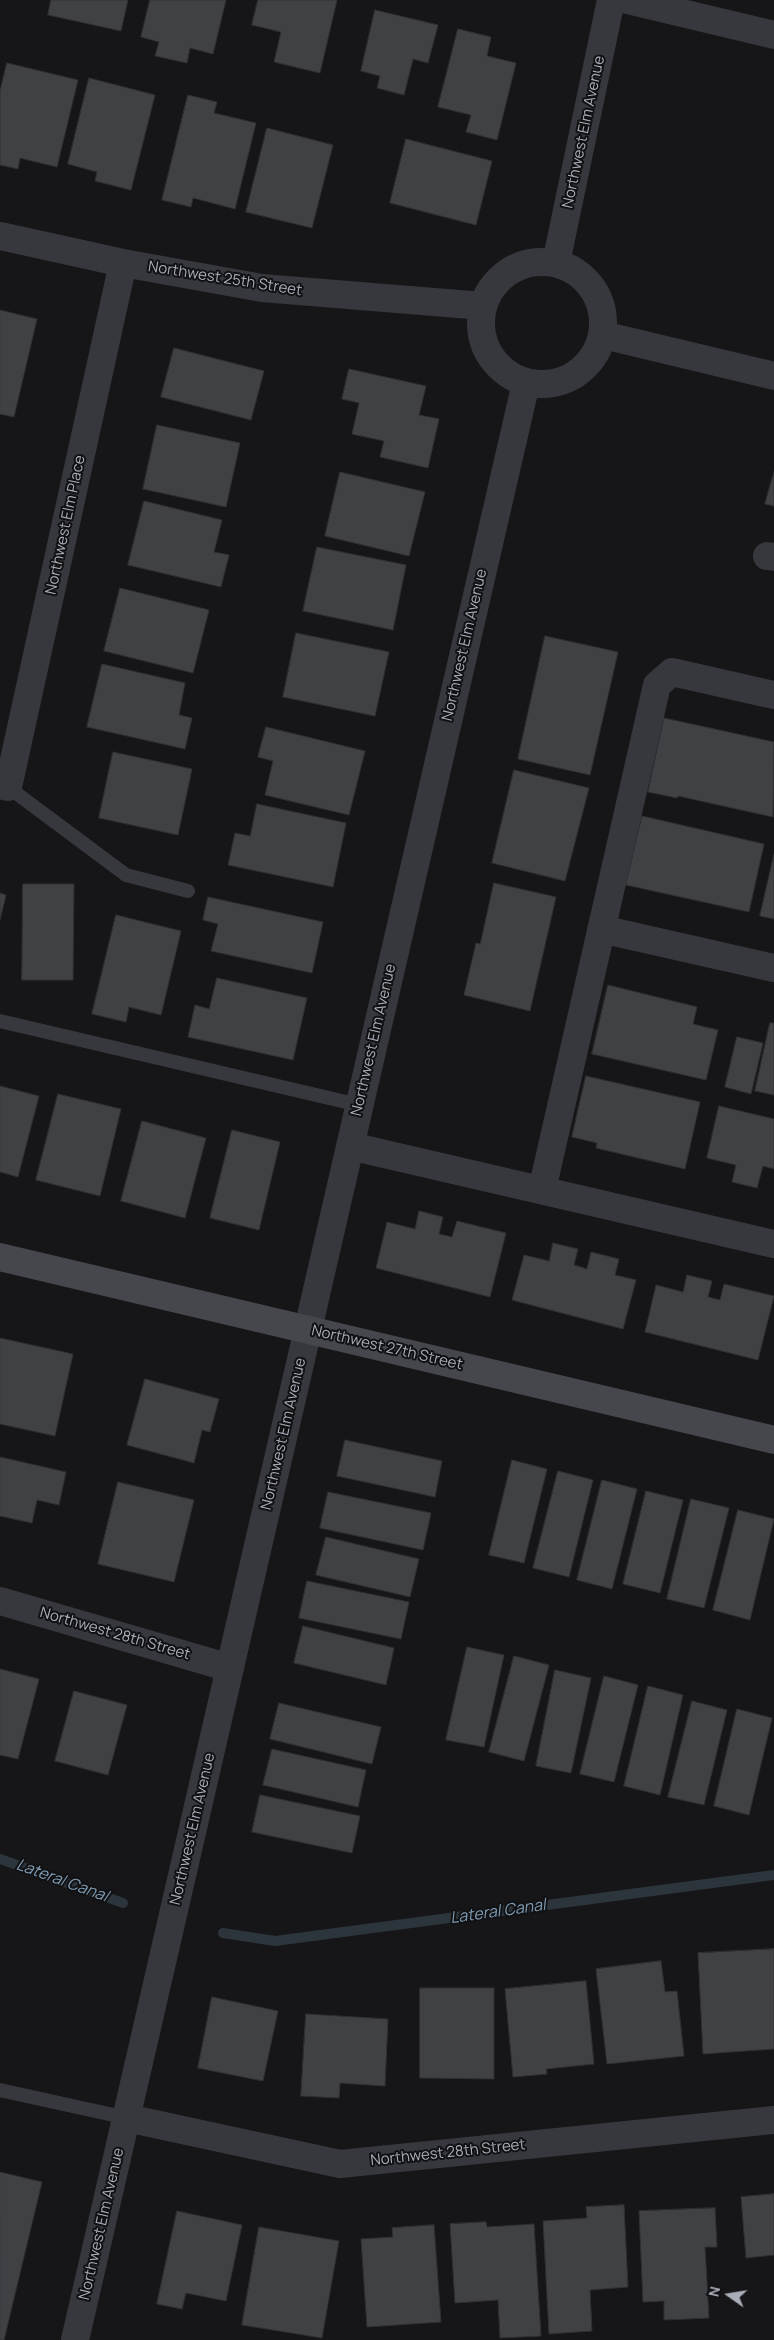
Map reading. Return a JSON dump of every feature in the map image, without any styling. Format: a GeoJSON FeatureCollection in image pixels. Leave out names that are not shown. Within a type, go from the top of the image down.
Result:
{"type":"FeatureCollection","features":[{"type":"Feature","properties":{"kind":"street","name":"Northwest Elm Avenue"},"geometry":{"type":"LineString","coordinates":[[556,263],[611,0]]}},
{"type":"Feature","properties":{"kind":"street"},"geometry":{"type":"LineString","coordinates":[[628,0],[774,35]]}},
{"type":"Feature","properties":{"kind":"street","name":"Northwest 25th Street"},"geometry":{"type":"LineString","coordinates":[[0,236],[124,263],[262,288],[483,306]]}},
{"type":"Feature","properties":{"kind":"street"},"geometry":{"type":"LineString","coordinates":[[537,262],[556,263],[573,270],[588,282],[598,298],[603,316],[603,334],[595,354],[582,370],[566,380],[546,384],[526,383],[508,375],[494,362],[484,345],[481,326],[483,306],[490,290],[496,283],[519,266],[537,262]]}},
{"type":"Feature","properties":{"kind":"street","name":"Northwest Elm Place"},"geometry":{"type":"LineString","coordinates":[[4,786],[124,263]]}},
{"type":"Feature","properties":{"kind":"street"},"geometry":{"type":"LineString","coordinates":[[603,334],[774,376]]}},
{"type":"Feature","properties":{"kind":"street","name":"Northwest Elm Avenue"},"geometry":{"type":"LineString","coordinates":[[75,2340],[526,383]]}},
{"type":"Feature","properties":{"kind":"street"},"geometry":{"type":"LineString","coordinates":[[542,1190],[657,685],[672,672],[774,695]]}},
{"type":"Feature","properties":{"kind":"street"},"geometry":{"type":"LineString","coordinates":[[601,928],[774,968]]}},
{"type":"Feature","properties":{"kind":"street"},"geometry":{"type":"LineString","coordinates":[[350,1146],[774,1244]]}},
{"type":"Feature","properties":{"kind":"street","name":"Northwest 27th Street"},"geometry":{"type":"LineString","coordinates":[[0,1257],[774,1440]]}},
{"type":"Feature","properties":{"kind":"street","name":"Northwest 28th Street"},"geometry":{"type":"LineString","coordinates":[[0,1601],[230,1668]]}},
{"type":"Feature","properties":{"kind":"street","name":"Northwest 28th Street"},"geometry":{"type":"LineString","coordinates":[[126,2118],[340,2164],[774,2120]]}},
{"type":"Feature","properties":{"kind":"lane"},"geometry":{"type":"LineString","coordinates":[[4,786],[126,875],[188,891]]}},
{"type":"Feature","properties":{"kind":"lane"},"geometry":{"type":"LineString","coordinates":[[0,1021],[359,1105]]}},
{"type":"Feature","properties":{"kind":"lane"},"geometry":{"type":"LineString","coordinates":[[0,2090],[126,2118]]}},
{"type":"Feature","properties":{"kind":"building"},"geometry":{"type":"Polygon","coordinates":[[[51,0],[128,0],[121,31],[48,15],[51,0]]]}},
{"type":"Feature","properties":{"kind":"building"},"geometry":{"type":"Polygon","coordinates":[[[150,0],[226,0],[213,54],[190,48],[187,63],[155,56],[159,42],[141,37],[150,0]]]}},
{"type":"Feature","properties":{"kind":"building"},"geometry":{"type":"Polygon","coordinates":[[[258,0],[337,0],[320,73],[274,62],[281,32],[252,25],[258,0]]]}},
{"type":"Feature","properties":{"kind":"building"},"geometry":{"type":"Polygon","coordinates":[[[375,10],[438,25],[428,63],[413,59],[404,95],[377,88],[380,76],[361,71],[375,10]]]}},
{"type":"Feature","properties":{"kind":"building"},"geometry":{"type":"Polygon","coordinates":[[[458,29],[491,37],[487,56],[516,63],[497,140],[466,132],[471,115],[438,107],[458,29]]]}},
{"type":"Feature","properties":{"kind":"building"},"geometry":{"type":"Polygon","coordinates":[[[7,63],[78,80],[57,167],[20,158],[18,169],[0,165],[0,91],[7,63]]]}},
{"type":"Feature","properties":{"kind":"building"},"geometry":{"type":"Polygon","coordinates":[[[89,78],[155,95],[131,190],[95,181],[97,172],[68,164],[89,78]]]}},
{"type":"Feature","properties":{"kind":"building"},"geometry":{"type":"Polygon","coordinates":[[[188,95],[217,102],[214,113],[256,123],[235,209],[193,198],[191,207],[162,200],[188,95]]]}},
{"type":"Feature","properties":{"kind":"building"},"geometry":{"type":"Polygon","coordinates":[[[267,128],[333,145],[312,228],[246,212],[267,128]]]}},
{"type":"Feature","properties":{"kind":"building"},"geometry":{"type":"Polygon","coordinates":[[[406,139],[492,161],[476,225],[390,203],[406,139]]]}},
{"type":"Feature","properties":{"kind":"building"},"geometry":{"type":"Polygon","coordinates":[[[0,310],[37,319],[14,417],[0,414],[0,310]]]}},
{"type":"Feature","properties":{"kind":"building"},"geometry":{"type":"Polygon","coordinates":[[[174,348],[264,371],[251,420],[161,397],[174,348]]]}},
{"type":"Feature","properties":{"kind":"building"},"geometry":{"type":"Polygon","coordinates":[[[349,369],[426,386],[419,415],[439,419],[428,468],[380,457],[384,441],[352,434],[359,403],[342,399],[349,369]]]}},
{"type":"Feature","properties":{"kind":"building"},"geometry":{"type":"Polygon","coordinates":[[[157,425],[240,443],[226,507],[143,489],[157,425]]]}},
{"type":"Feature","properties":{"kind":"building"},"geometry":{"type":"Polygon","coordinates":[[[340,472],[425,492],[409,556],[325,536],[340,472]]]}},
{"type":"Feature","properties":{"kind":"building"},"geometry":{"type":"Polygon","coordinates":[[[774,472],[774,506],[765,504],[774,472]]]}},
{"type":"Feature","properties":{"kind":"building"},"geometry":{"type":"Polygon","coordinates":[[[144,501],[222,520],[214,552],[229,555],[221,587],[128,565],[144,501]]]}},
{"type":"Feature","properties":{"kind":"building"},"geometry":{"type":"Polygon","coordinates":[[[317,547],[406,565],[393,630],[303,611],[317,547]]]}},
{"type":"Feature","properties":{"kind":"building"},"geometry":{"type":"Polygon","coordinates":[[[120,588],[209,610],[193,673],[104,651],[120,588]]]}},
{"type":"Feature","properties":{"kind":"building"},"geometry":{"type":"Polygon","coordinates":[[[296,633],[389,652],[375,716],[283,697],[296,633]]]}},
{"type":"Feature","properties":{"kind":"building"},"geometry":{"type":"Polygon","coordinates":[[[545,636],[618,652],[590,775],[518,759],[545,636]]]}},
{"type":"Feature","properties":{"kind":"building"},"geometry":{"type":"Polygon","coordinates":[[[102,664],[185,683],[179,715],[192,718],[185,749],[87,727],[102,664]]]}},
{"type":"Feature","properties":{"kind":"building"},"geometry":{"type":"Polygon","coordinates":[[[664,718],[774,742],[773,817],[678,796],[677,798],[648,792],[664,718]]]}},
{"type":"Feature","properties":{"kind":"building"},"geometry":{"type":"Polygon","coordinates":[[[266,727],[365,751],[349,815],[265,795],[273,761],[258,757],[266,727]]]}},
{"type":"Feature","properties":{"kind":"building"},"geometry":{"type":"Polygon","coordinates":[[[113,752],[192,769],[178,835],[99,818],[113,752]]]}},
{"type":"Feature","properties":{"kind":"building"},"geometry":{"type":"Polygon","coordinates":[[[514,770],[589,788],[565,881],[492,863],[514,770]]]}},
{"type":"Feature","properties":{"kind":"building"},"geometry":{"type":"Polygon","coordinates":[[[257,804],[346,823],[333,887],[228,865],[235,833],[250,836],[257,804]]]}},
{"type":"Feature","properties":{"kind":"building"},"geometry":{"type":"Polygon","coordinates":[[[642,816],[764,844],[749,912],[626,885],[642,816]]]}},
{"type":"Feature","properties":{"kind":"building"},"geometry":{"type":"Polygon","coordinates":[[[774,854],[774,919],[760,916],[774,854]]]}},
{"type":"Feature","properties":{"kind":"building"},"geometry":{"type":"Polygon","coordinates":[[[494,883],[556,897],[530,1011],[464,995],[476,943],[480,944],[494,883]]]}},
{"type":"Feature","properties":{"kind":"building"},"geometry":{"type":"Polygon","coordinates":[[[23,884],[74,884],[73,980],[22,980],[23,884]]]}},
{"type":"Feature","properties":{"kind":"building"},"geometry":{"type":"Polygon","coordinates":[[[0,893],[6,895],[0,920],[0,893]]]}},
{"type":"Feature","properties":{"kind":"building"},"geometry":{"type":"Polygon","coordinates":[[[208,897],[323,922],[312,973],[211,951],[218,924],[203,920],[208,897]]]}},
{"type":"Feature","properties":{"kind":"building"},"geometry":{"type":"Polygon","coordinates":[[[116,915],[181,931],[161,1015],[129,1007],[126,1022],[92,1014],[116,915]]]}},
{"type":"Feature","properties":{"kind":"building"},"geometry":{"type":"Polygon","coordinates":[[[217,978],[307,998],[293,1060],[188,1037],[195,1005],[209,1009],[217,978]]]}},
{"type":"Feature","properties":{"kind":"building"},"geometry":{"type":"Polygon","coordinates":[[[608,985],[697,1007],[693,1024],[718,1030],[706,1080],[592,1054],[608,985]]]}},
{"type":"Feature","properties":{"kind":"building"},"geometry":{"type":"Polygon","coordinates":[[[770,1023],[774,1023],[774,1095],[755,1091],[770,1023]]]}},
{"type":"Feature","properties":{"kind":"building"},"geometry":{"type":"Polygon","coordinates":[[[737,1037],[763,1043],[751,1094],[725,1087],[737,1037]]]}},
{"type":"Feature","properties":{"kind":"building"},"geometry":{"type":"Polygon","coordinates":[[[586,1076],[700,1102],[685,1169],[596,1148],[597,1143],[572,1137],[586,1076]]]}},
{"type":"Feature","properties":{"kind":"building"},"geometry":{"type":"Polygon","coordinates":[[[0,1086],[39,1096],[18,1177],[0,1172],[0,1086]]]}},
{"type":"Feature","properties":{"kind":"building"},"geometry":{"type":"Polygon","coordinates":[[[58,1094],[121,1109],[100,1196],[36,1180],[58,1094]]]}},
{"type":"Feature","properties":{"kind":"building"},"geometry":{"type":"Polygon","coordinates":[[[719,1106],[774,1119],[774,1169],[763,1166],[757,1188],[732,1182],[736,1165],[707,1158],[719,1106]]]}},
{"type":"Feature","properties":{"kind":"building"},"geometry":{"type":"Polygon","coordinates":[[[142,1121],[206,1138],[185,1218],[121,1201],[142,1121]]]}},
{"type":"Feature","properties":{"kind":"building"},"geometry":{"type":"Polygon","coordinates":[[[232,1130],[280,1142],[259,1230],[210,1218],[232,1130]]]}},
{"type":"Feature","properties":{"kind":"building"},"geometry":{"type":"Polygon","coordinates":[[[419,1211],[443,1217],[439,1234],[452,1237],[457,1221],[506,1233],[490,1297],[376,1268],[387,1222],[415,1229],[419,1211]]]}},
{"type":"Feature","properties":{"kind":"building"},"geometry":{"type":"Polygon","coordinates":[[[553,1243],[578,1249],[574,1265],[587,1269],[591,1252],[619,1259],[615,1275],[636,1280],[623,1329],[512,1300],[524,1255],[549,1261],[553,1243]]]}},
{"type":"Feature","properties":{"kind":"building"},"geometry":{"type":"Polygon","coordinates":[[[687,1275],[712,1281],[708,1297],[720,1300],[724,1284],[774,1296],[758,1360],[645,1332],[656,1285],[683,1292],[687,1275]]]}},
{"type":"Feature","properties":{"kind":"building"},"geometry":{"type":"Polygon","coordinates":[[[0,1338],[73,1354],[55,1436],[0,1424],[0,1338]]]}},
{"type":"Feature","properties":{"kind":"building"},"geometry":{"type":"Polygon","coordinates":[[[145,1379],[219,1399],[210,1432],[202,1430],[194,1463],[127,1445],[145,1379]]]}},
{"type":"Feature","properties":{"kind":"building"},"geometry":{"type":"Polygon","coordinates":[[[345,1440],[442,1461],[435,1497],[337,1476],[345,1440]]]}},
{"type":"Feature","properties":{"kind":"building"},"geometry":{"type":"Polygon","coordinates":[[[0,1457],[66,1472],[59,1505],[37,1500],[32,1523],[0,1516],[0,1457]]]}},
{"type":"Feature","properties":{"kind":"building"},"geometry":{"type":"Polygon","coordinates":[[[512,1460],[547,1469],[524,1563],[489,1555],[512,1460]]]}},
{"type":"Feature","properties":{"kind":"building"},"geometry":{"type":"Polygon","coordinates":[[[558,1471],[593,1480],[569,1577],[533,1568],[558,1471]]]}},
{"type":"Feature","properties":{"kind":"building"},"geometry":{"type":"Polygon","coordinates":[[[602,1480],[637,1489],[612,1589],[577,1580],[602,1480]]]}},
{"type":"Feature","properties":{"kind":"building"},"geometry":{"type":"Polygon","coordinates":[[[118,1482],[194,1500],[174,1582],[98,1564],[118,1482]]]}},
{"type":"Feature","properties":{"kind":"building"},"geometry":{"type":"Polygon","coordinates":[[[646,1491],[683,1500],[660,1593],[623,1584],[646,1491]]]}},
{"type":"Feature","properties":{"kind":"building"},"geometry":{"type":"Polygon","coordinates":[[[328,1492],[431,1513],[423,1550],[320,1528],[328,1492]]]}},
{"type":"Feature","properties":{"kind":"building"},"geometry":{"type":"Polygon","coordinates":[[[691,1499],[729,1508],[704,1608],[667,1599],[691,1499]]]}},
{"type":"Feature","properties":{"kind":"building"},"geometry":{"type":"Polygon","coordinates":[[[738,1510],[774,1519],[750,1620],[713,1610],[738,1510]]]}},
{"type":"Feature","properties":{"kind":"building"},"geometry":{"type":"Polygon","coordinates":[[[326,1537],[419,1559],[410,1597],[316,1575],[326,1537]]]}},
{"type":"Feature","properties":{"kind":"building"},"geometry":{"type":"Polygon","coordinates":[[[307,1581],[409,1602],[401,1639],[299,1618],[307,1581]]]}},
{"type":"Feature","properties":{"kind":"building"},"geometry":{"type":"Polygon","coordinates":[[[303,1626],[394,1648],[386,1685],[294,1663],[303,1626]]]}},
{"type":"Feature","properties":{"kind":"building"},"geometry":{"type":"Polygon","coordinates":[[[467,1647],[504,1655],[484,1747],[446,1740],[467,1647]]]}},
{"type":"Feature","properties":{"kind":"building"},"geometry":{"type":"Polygon","coordinates":[[[514,1656],[549,1665],[524,1761],[489,1752],[514,1656]]]}},
{"type":"Feature","properties":{"kind":"building"},"geometry":{"type":"Polygon","coordinates":[[[0,1669],[39,1679],[18,1759],[0,1755],[0,1669]]]}},
{"type":"Feature","properties":{"kind":"building"},"geometry":{"type":"Polygon","coordinates":[[[555,1670],[591,1678],[571,1773],[536,1766],[555,1670]]]}},
{"type":"Feature","properties":{"kind":"building"},"geometry":{"type":"Polygon","coordinates":[[[604,1676],[638,1685],[614,1782],[580,1774],[604,1676]]]}},
{"type":"Feature","properties":{"kind":"building"},"geometry":{"type":"Polygon","coordinates":[[[648,1686],[683,1695],[660,1795],[624,1786],[648,1686]]]}},
{"type":"Feature","properties":{"kind":"building"},"geometry":{"type":"Polygon","coordinates":[[[74,1691],[127,1705],[108,1775],[55,1761],[74,1691]]]}},
{"type":"Feature","properties":{"kind":"building"},"geometry":{"type":"Polygon","coordinates":[[[692,1701],[727,1710],[704,1805],[668,1797],[692,1701]]]}},
{"type":"Feature","properties":{"kind":"building"},"geometry":{"type":"Polygon","coordinates":[[[279,1703],[381,1727],[372,1764],[270,1739],[279,1703]]]}},
{"type":"Feature","properties":{"kind":"building"},"geometry":{"type":"Polygon","coordinates":[[[737,1709],[772,1718],[749,1815],[714,1806],[737,1709]]]}},
{"type":"Feature","properties":{"kind":"building"},"geometry":{"type":"Polygon","coordinates":[[[272,1749],[366,1770],[358,1807],[263,1785],[272,1749]]]}},
{"type":"Feature","properties":{"kind":"building"},"geometry":{"type":"Polygon","coordinates":[[[260,1795],[360,1816],[352,1853],[252,1832],[260,1795]]]}},
{"type":"Feature","properties":{"kind":"building"},"geometry":{"type":"Polygon","coordinates":[[[774,1949],[774,2049],[703,2054],[698,1953],[774,1949]]]}},
{"type":"Feature","properties":{"kind":"building"},"geometry":{"type":"Polygon","coordinates":[[[661,1961],[665,1992],[677,1991],[684,2056],[607,2064],[596,1969],[661,1961]]]}},
{"type":"Feature","properties":{"kind":"building"},"geometry":{"type":"Polygon","coordinates":[[[586,1981],[594,2064],[546,2069],[547,2074],[513,2077],[505,1989],[586,1981]]]}},
{"type":"Feature","properties":{"kind":"building"},"geometry":{"type":"Polygon","coordinates":[[[420,1988],[494,1988],[494,2079],[420,2078],[420,1988]]]}},
{"type":"Feature","properties":{"kind":"building"},"geometry":{"type":"Polygon","coordinates":[[[212,1997],[278,2011],[263,2081],[198,2068],[212,1997]]]}},
{"type":"Feature","properties":{"kind":"building"},"geometry":{"type":"Polygon","coordinates":[[[306,2014],[388,2019],[385,2086],[340,2083],[339,2098],[301,2096],[306,2014]]]}},
{"type":"Feature","properties":{"kind":"building"},"geometry":{"type":"Polygon","coordinates":[[[0,2172],[42,2182],[4,2340],[0,2340],[0,2172]]]}},
{"type":"Feature","properties":{"kind":"building"},"geometry":{"type":"Polygon","coordinates":[[[774,2194],[774,2255],[746,2258],[741,2197],[774,2194]]]}},
{"type":"Feature","properties":{"kind":"building"},"geometry":{"type":"Polygon","coordinates":[[[624,2205],[628,2287],[590,2290],[592,2331],[549,2334],[543,2221],[587,2218],[586,2207],[624,2205]]]}},
{"type":"Feature","properties":{"kind":"building"},"geometry":{"type":"Polygon","coordinates":[[[715,2208],[717,2247],[705,2247],[709,2318],[664,2320],[664,2301],[643,2302],[639,2211],[715,2208]]]}},
{"type":"Feature","properties":{"kind":"building"},"geometry":{"type":"Polygon","coordinates":[[[177,2211],[242,2225],[226,2301],[186,2293],[182,2309],[157,2304],[177,2211]]]}},
{"type":"Feature","properties":{"kind":"building"},"geometry":{"type":"Polygon","coordinates":[[[486,2222],[487,2227],[534,2224],[541,2336],[500,2338],[498,2300],[455,2303],[450,2224],[486,2222]]]}},
{"type":"Feature","properties":{"kind":"building"},"geometry":{"type":"Polygon","coordinates":[[[434,2225],[441,2322],[367,2327],[361,2239],[393,2237],[392,2228],[434,2225]]]}},
{"type":"Feature","properties":{"kind":"building"},"geometry":{"type":"Polygon","coordinates":[[[259,2227],[339,2241],[322,2338],[242,2325],[259,2227]]]}},
{"type":"Feature","properties":{"kind":"waterway","name":"Lateral Canal"},"geometry":{"type":"LineString","coordinates":[[0,1859],[123,1903]]}},
{"type":"Feature","properties":{"kind":"waterway","name":"Lateral Canal"},"geometry":{"type":"LineString","coordinates":[[223,1933],[275,1941],[774,1875]]}}]}
